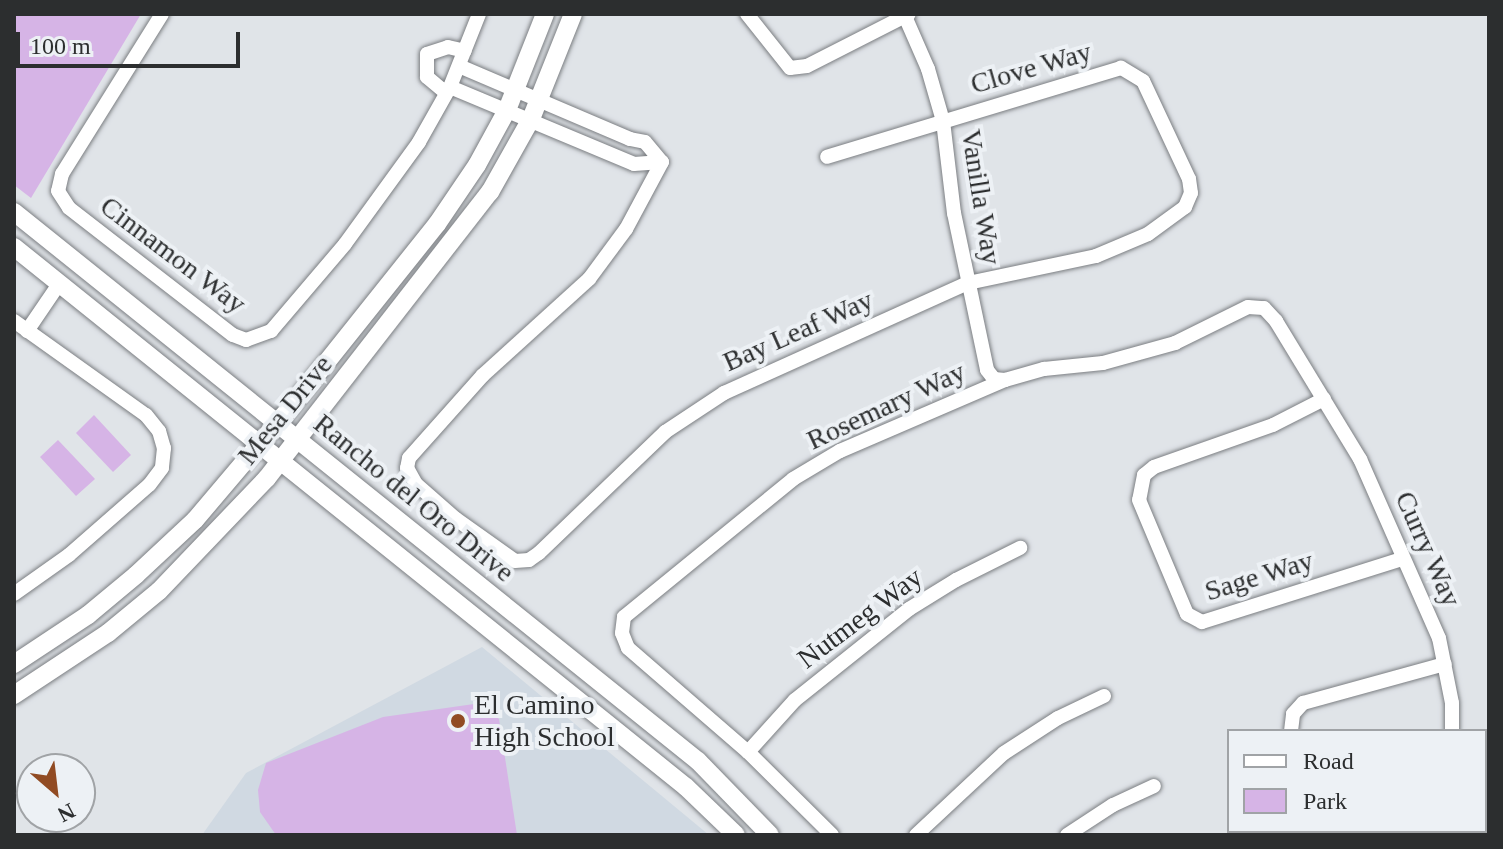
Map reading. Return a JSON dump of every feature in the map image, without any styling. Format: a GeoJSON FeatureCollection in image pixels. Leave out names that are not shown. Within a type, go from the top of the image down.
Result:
{"type":"FeatureCollection","features":[{"type":"Feature","properties":{"kind":"main road","name":"Mesa Drive"},"geometry":{"type":"LineString","coordinates":[[14,664],[88,615],[136,575],[195,520],[278,423],[437,224],[477,165],[507,110],[545,14]]}},
{"type":"Feature","properties":{"kind":"main road","name":"Mesa Drive"},"geometry":{"type":"LineString","coordinates":[[14,695],[108,633],[159,591],[207,545],[280,461],[462,232],[490,192],[540,100],[573,14]]}},
{"type":"Feature","properties":{"kind":"main road","name":"Rancho del Oro Drive"},"geometry":{"type":"LineString","coordinates":[[14,212],[698,761],[770,835]]}},
{"type":"Feature","properties":{"kind":"main road"},"geometry":{"type":"LineString","coordinates":[[14,240],[59,265],[66,266],[73,260]]}},
{"type":"Feature","properties":{"kind":"main road","name":"Rancho del Oro Drive"},"geometry":{"type":"LineString","coordinates":[[14,247],[686,787],[736,835]]}},
{"type":"Feature","properties":{"kind":"main road"},"geometry":{"type":"LineString","coordinates":[[59,284],[81,283],[127,302]]}},
{"type":"Feature","properties":{"kind":"street","name":"Cinnamon Way"},"geometry":{"type":"LineString","coordinates":[[162,14],[62,174],[58,191],[78,215],[233,335],[246,340],[271,331],[345,244],[419,142],[448,90],[479,14]]}},
{"type":"Feature","properties":{"kind":"street"},"geometry":{"type":"LineString","coordinates":[[747,14],[790,68],[807,66],[906,15]]}},
{"type":"Feature","properties":{"kind":"street","name":"Vanilla Way"},"geometry":{"type":"LineString","coordinates":[[906,15],[928,69],[943,121],[954,213],[987,370],[994,379],[1005,380]]}},
{"type":"Feature","properties":{"kind":"street"},"geometry":{"type":"LineString","coordinates":[[465,51],[448,47],[427,54],[427,77],[448,90],[531,119],[634,164],[662,162]]}},
{"type":"Feature","properties":{"kind":"street"},"geometry":{"type":"LineString","coordinates":[[459,66],[630,139],[645,142],[662,162]]}},
{"type":"Feature","properties":{"kind":"street","name":"Clove Way"},"geometry":{"type":"LineString","coordinates":[[827,157],[1121,68],[1143,81],[1189,179]]}},
{"type":"Feature","properties":{"kind":"street","name":"Bay Leaf Way"},"geometry":{"type":"LineString","coordinates":[[662,162],[626,229],[589,279],[483,375],[409,458],[407,468],[416,484],[505,557],[529,560],[665,432],[724,393],[968,283],[1096,256],[1148,234],[1185,207],[1191,193],[1189,179]]}},
{"type":"Feature","properties":{"kind":"street"},"geometry":{"type":"LineString","coordinates":[[27,331],[59,284]]}},
{"type":"Feature","properties":{"kind":"street","name":"Rosemary Way"},"geometry":{"type":"LineString","coordinates":[[832,835],[748,752],[628,648],[622,633],[624,617],[793,479],[840,451],[1005,380],[1044,369],[1103,363],[1175,343],[1248,307],[1264,308],[1276,321],[1324,399]]}},
{"type":"Feature","properties":{"kind":"street"},"geometry":{"type":"LineString","coordinates":[[14,321],[146,415],[159,431],[164,448],[162,468],[149,485],[69,555],[14,594]]}},
{"type":"Feature","properties":{"kind":"street","name":"Sage Way"},"geometry":{"type":"LineString","coordinates":[[1324,399],[1273,425],[1154,467],[1144,475],[1139,500],[1187,614],[1202,622],[1402,559]]}},
{"type":"Feature","properties":{"kind":"street","name":"Curry Way"},"geometry":{"type":"LineString","coordinates":[[1324,399],[1360,459],[1439,638],[1452,703],[1452,729]]}},
{"type":"Feature","properties":{"kind":"street","name":"Nutmeg Way"},"geometry":{"type":"LineString","coordinates":[[748,752],[795,700],[909,609],[956,580],[1020,548]]}},
{"type":"Feature","properties":{"kind":"street"},"geometry":{"type":"LineString","coordinates":[[1291,729],[1293,714],[1303,703],[1445,664]]}},
{"type":"Feature","properties":{"kind":"street"},"geometry":{"type":"LineString","coordinates":[[916,835],[1004,753],[1058,718],[1104,696]]}},
{"type":"Feature","properties":{"kind":"street"},"geometry":{"type":"LineString","coordinates":[[1067,835],[1113,805],[1154,786]]}},
{"type":"Feature","properties":{"kind":"shaded area","name":"El Camino High School"},"geometry":{"type":"Polygon","coordinates":[[[482,647],[709,835],[202,835],[246,773],[482,647]]]}},
{"type":"Feature","properties":{"kind":"green space"},"geometry":{"type":"Polygon","coordinates":[[[14,14],[141,14],[31,198],[14,185],[14,14]]]}},
{"type":"Feature","properties":{"kind":"green space"},"geometry":{"type":"Polygon","coordinates":[[[94,415],[131,455],[113,472],[76,433],[94,415]]]}},
{"type":"Feature","properties":{"kind":"green space"},"geometry":{"type":"Polygon","coordinates":[[[58,440],[95,479],[76,496],[40,457],[58,440]]]}},
{"type":"Feature","properties":{"kind":"green space"},"geometry":{"type":"Polygon","coordinates":[[[481,703],[499,719],[517,835],[276,835],[260,812],[258,790],[266,763],[383,717],[481,703]]]}},
{"type":"Feature","properties":{"kind":"place","name":"El Camino High School"},"geometry":{"type":"Point","coordinates":[458,721]}}]}
